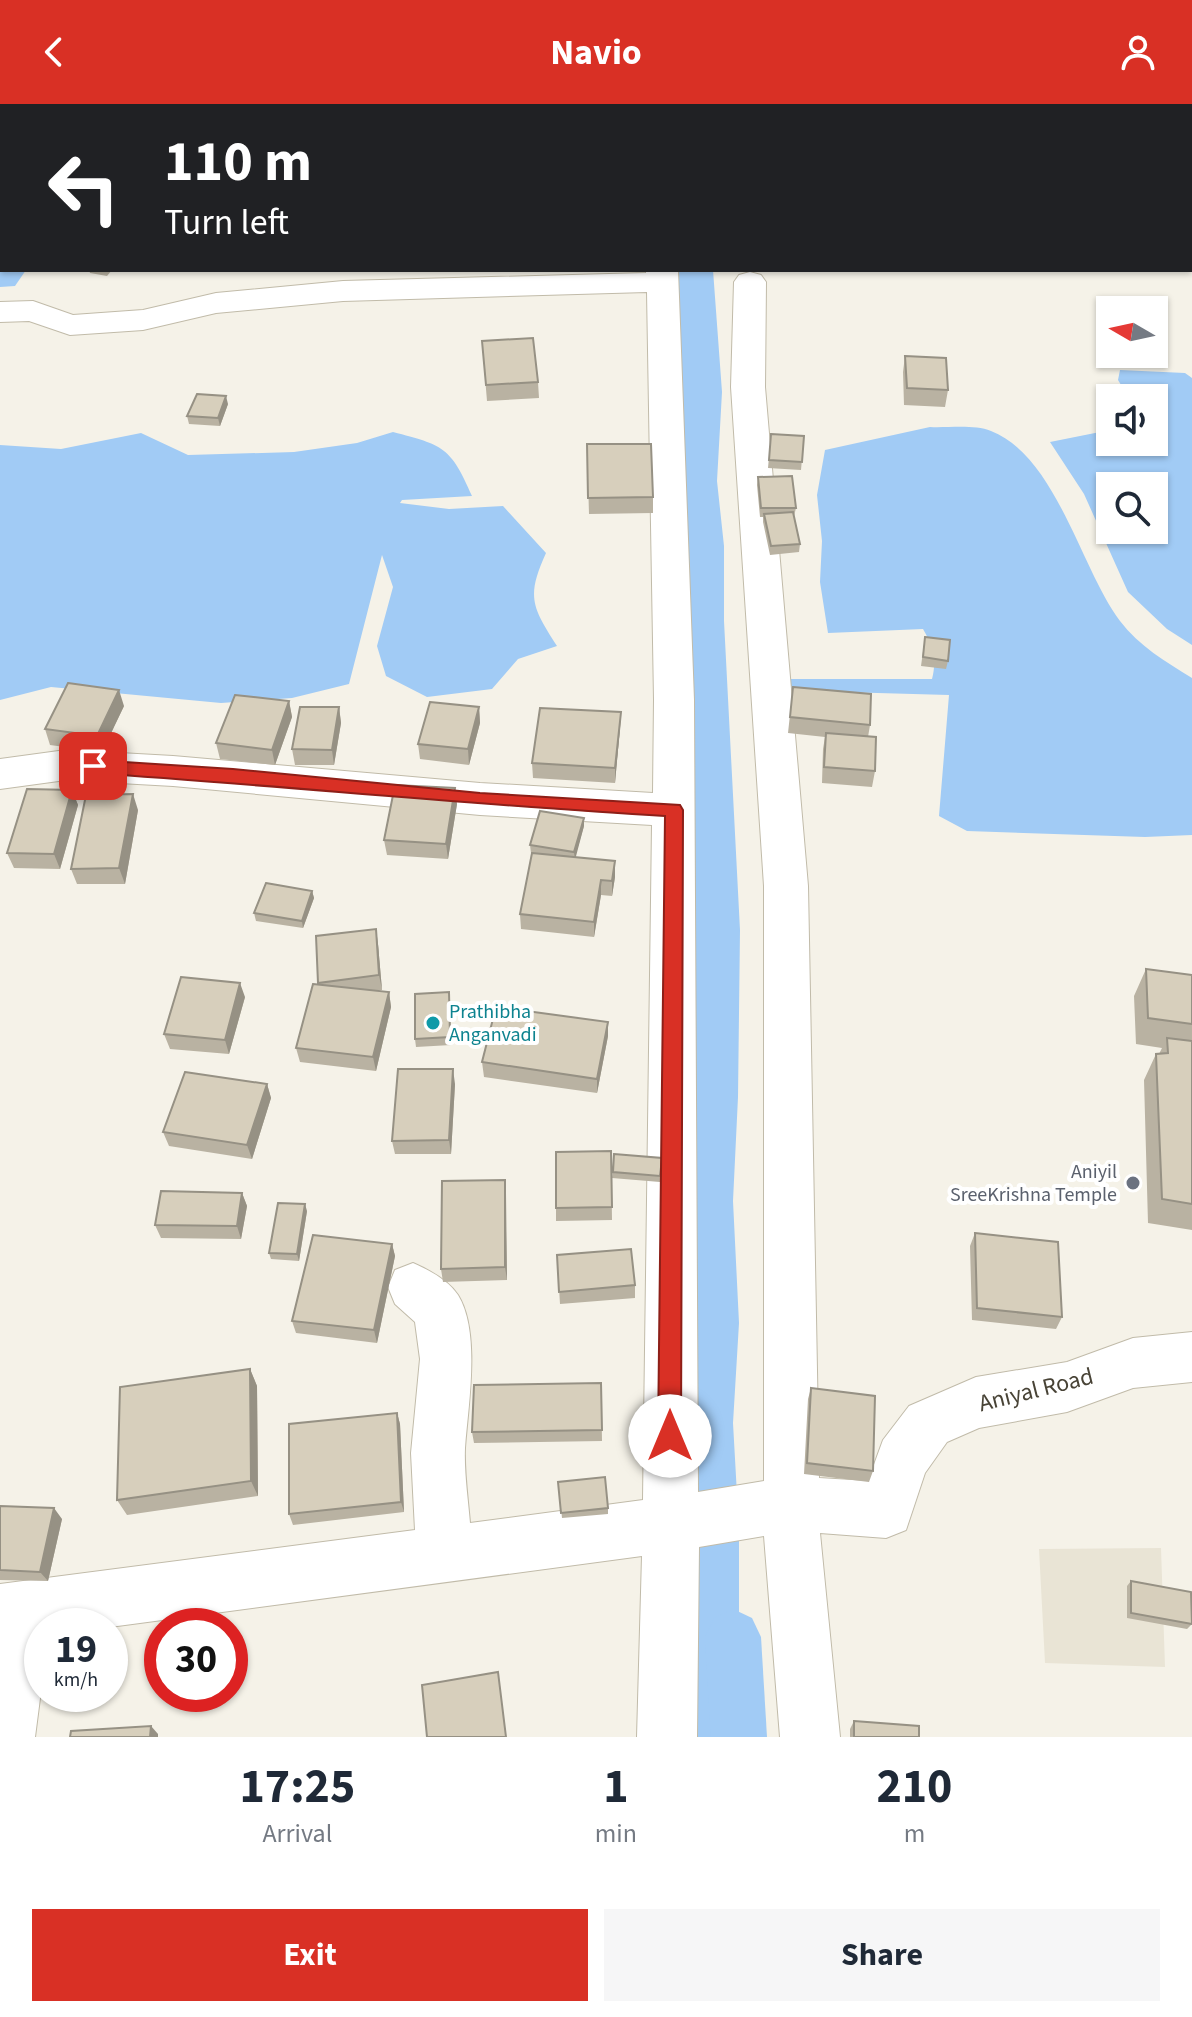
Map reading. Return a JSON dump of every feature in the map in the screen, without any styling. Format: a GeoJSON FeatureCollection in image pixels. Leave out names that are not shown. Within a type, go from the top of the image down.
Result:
{"type":"FeatureCollection","features":[{"type":"Feature","properties":{"kind":"street"},"geometry":{"type":"LineString","coordinates":[[0,312],[33,311],[70,325],[143,320],[216,303],[343,291],[662,276],[674,700],[669,1407],[671,1524],[667,1737]]}},
{"type":"Feature","properties":{"kind":"street"},"geometry":{"type":"LineString","coordinates":[[750,282],[748,387],[786,886],[792,1554],[810,1737]]}},
{"type":"Feature","properties":{"kind":"street"},"geometry":{"type":"LineString","coordinates":[[0,774],[66,765],[188,772],[480,799],[674,810]]}},
{"type":"Feature","properties":{"kind":"street"},"geometry":{"type":"LineString","coordinates":[[413,1287],[439,1310],[446,1359],[438,1453],[444,1552]]}},
{"type":"Feature","properties":{"kind":"street","name":"Aniyal Road"},"geometry":{"type":"LineString","coordinates":[[792,1504],[886,1510],[902,1459],[928,1424],[976,1403],[1067,1387],[1133,1363],[1192,1357]]}},
{"type":"Feature","properties":{"kind":"street"},"geometry":{"type":"LineString","coordinates":[[5,1737],[16,1661],[14,1611],[671,1524],[792,1504]]}},
{"type":"Feature","properties":{"kind":"shaded area"},"geometry":{"type":"Polygon","coordinates":[[[1161,1548],[1165,1667],[1045,1663],[1039,1549],[1161,1548]]]}},
{"type":"Feature","properties":{"kind":"water"},"geometry":{"type":"Polygon","coordinates":[[[0,272],[25,272],[15,286],[0,287],[0,272]]]}},
{"type":"Feature","properties":{"kind":"water"},"geometry":{"type":"Polygon","coordinates":[[[671,272],[713,272],[722,392],[717,481],[724,546],[724,621],[740,930],[733,1201],[739,1323],[733,1423],[739,1530],[739,1737],[662,1737],[671,272]]]}},
{"type":"Feature","properties":{"kind":"water"},"geometry":{"type":"Polygon","coordinates":[[[1120,370],[1185,373],[1192,378],[1192,645],[1167,629],[1128,592],[1106,544],[1168,544],[1168,472],[1096,472],[1096,521],[1084,494],[1050,442],[1096,433],[1096,456],[1168,456],[1168,384],[1120,384],[1120,370]]]}},
{"type":"Feature","properties":{"kind":"water"},"geometry":{"type":"Polygon","coordinates":[[[930,427],[984,429],[1014,444],[1050,488],[1120,621],[1144,646],[1192,678],[1192,835],[1145,837],[967,831],[939,816],[949,695],[770,690],[771,679],[932,679],[933,653],[923,629],[828,633],[820,582],[822,541],[817,495],[825,450],[930,427]]]}},
{"type":"Feature","properties":{"kind":"water"},"geometry":{"type":"Polygon","coordinates":[[[393,432],[443,450],[458,467],[472,496],[402,500],[400,503],[449,509],[503,506],[546,553],[536,581],[535,601],[537,611],[557,646],[518,659],[492,689],[427,697],[386,676],[377,646],[393,587],[382,555],[349,684],[292,698],[221,703],[51,687],[0,700],[0,445],[61,449],[141,433],[188,455],[294,452],[357,443],[393,432]]]}},
{"type":"Feature","properties":{"kind":"building"},"geometry":{"type":"Polygon","coordinates":[[[533,338],[538,382],[486,385],[482,341],[533,338]]]}},
{"type":"Feature","properties":{"kind":"building"},"geometry":{"type":"Polygon","coordinates":[[[905,356],[946,358],[948,390],[907,388],[905,356]]]}},
{"type":"Feature","properties":{"kind":"building"},"geometry":{"type":"Polygon","coordinates":[[[197,394],[226,396],[218,418],[187,416],[197,394]]]}},
{"type":"Feature","properties":{"kind":"building"},"geometry":{"type":"Polygon","coordinates":[[[771,434],[804,436],[802,462],[769,460],[771,434]]]}},
{"type":"Feature","properties":{"kind":"building"},"geometry":{"type":"Polygon","coordinates":[[[587,444],[651,444],[653,497],[588,498],[587,444]]]}},
{"type":"Feature","properties":{"kind":"building"},"geometry":{"type":"Polygon","coordinates":[[[792,476],[796,508],[761,508],[758,477],[792,476]]]}},
{"type":"Feature","properties":{"kind":"building"},"geometry":{"type":"Polygon","coordinates":[[[793,512],[800,544],[771,546],[764,514],[793,512]]]}},
{"type":"Feature","properties":{"kind":"building"},"geometry":{"type":"Polygon","coordinates":[[[925,637],[950,640],[948,661],[923,657],[925,637]]]}},
{"type":"Feature","properties":{"kind":"building"},"geometry":{"type":"Polygon","coordinates":[[[68,683],[119,690],[97,736],[45,729],[68,683]]]}},
{"type":"Feature","properties":{"kind":"building"},"geometry":{"type":"Polygon","coordinates":[[[793,687],[871,694],[870,725],[790,717],[793,687]]]}},
{"type":"Feature","properties":{"kind":"building"},"geometry":{"type":"Polygon","coordinates":[[[235,695],[289,701],[272,750],[216,743],[235,695]]]}},
{"type":"Feature","properties":{"kind":"building"},"geometry":{"type":"Polygon","coordinates":[[[430,702],[479,707],[468,749],[418,744],[430,702]]]}},
{"type":"Feature","properties":{"kind":"building"},"geometry":{"type":"Polygon","coordinates":[[[300,707],[339,707],[332,750],[292,749],[300,707]]]}},
{"type":"Feature","properties":{"kind":"building"},"geometry":{"type":"Polygon","coordinates":[[[540,708],[621,712],[615,768],[532,763],[540,708]]]}},
{"type":"Feature","properties":{"kind":"building"},"geometry":{"type":"Polygon","coordinates":[[[826,733],[876,737],[875,771],[824,767],[826,733]]]}},
{"type":"Feature","properties":{"kind":"building"},"geometry":{"type":"Polygon","coordinates":[[[395,785],[455,788],[446,844],[384,840],[395,785]]]}},
{"type":"Feature","properties":{"kind":"building"},"geometry":{"type":"Polygon","coordinates":[[[27,789],[72,790],[54,854],[7,853],[27,789]]]}},
{"type":"Feature","properties":{"kind":"building"},"geometry":{"type":"Polygon","coordinates":[[[133,794],[119,868],[71,869],[86,795],[133,794]]]}},
{"type":"Feature","properties":{"kind":"building"},"geometry":{"type":"Polygon","coordinates":[[[540,811],[584,818],[574,852],[530,845],[540,811]]]}},
{"type":"Feature","properties":{"kind":"building"},"geometry":{"type":"Polygon","coordinates":[[[532,853],[615,861],[612,881],[601,880],[594,922],[520,914],[532,853]]]}},
{"type":"Feature","properties":{"kind":"building"},"geometry":{"type":"Polygon","coordinates":[[[266,883],[312,891],[302,921],[254,913],[266,883]]]}},
{"type":"Feature","properties":{"kind":"building"},"geometry":{"type":"Polygon","coordinates":[[[376,929],[379,975],[318,983],[316,936],[376,929]]]}},
{"type":"Feature","properties":{"kind":"building"},"geometry":{"type":"Polygon","coordinates":[[[1146,969],[1192,975],[1192,1024],[1148,1018],[1146,969]]]}},
{"type":"Feature","properties":{"kind":"building"},"geometry":{"type":"Polygon","coordinates":[[[181,977],[240,983],[225,1040],[164,1034],[181,977]]]}},
{"type":"Feature","properties":{"kind":"building"},"geometry":{"type":"Polygon","coordinates":[[[313,984],[389,992],[373,1057],[296,1048],[313,984]]]}},
{"type":"Feature","properties":{"kind":"building","name":"Prathibha Anganvadi"},"geometry":{"type":"Polygon","coordinates":[[[449,992],[450,1037],[415,1039],[415,994],[449,992]]]}},
{"type":"Feature","properties":{"kind":"building"},"geometry":{"type":"Polygon","coordinates":[[[496,1007],[608,1022],[597,1079],[482,1062],[496,1007]]]}},
{"type":"Feature","properties":{"kind":"building"},"geometry":{"type":"Polygon","coordinates":[[[1167,1038],[1192,1041],[1192,1204],[1162,1199],[1156,1054],[1168,1053],[1167,1038]]]}},
{"type":"Feature","properties":{"kind":"building"},"geometry":{"type":"Polygon","coordinates":[[[398,1069],[453,1069],[449,1140],[392,1141],[398,1069]]]}},
{"type":"Feature","properties":{"kind":"building"},"geometry":{"type":"Polygon","coordinates":[[[185,1072],[267,1084],[247,1145],[163,1132],[185,1072]]]}},
{"type":"Feature","properties":{"kind":"building"},"geometry":{"type":"Polygon","coordinates":[[[611,1151],[612,1207],[556,1208],[556,1152],[611,1151]]]}},
{"type":"Feature","properties":{"kind":"building"},"geometry":{"type":"Polygon","coordinates":[[[614,1154],[662,1158],[660,1176],[613,1172],[614,1154]]]}},
{"type":"Feature","properties":{"kind":"building"},"geometry":{"type":"Polygon","coordinates":[[[505,1180],[505,1267],[441,1269],[442,1181],[505,1180]]]}},
{"type":"Feature","properties":{"kind":"building"},"geometry":{"type":"Polygon","coordinates":[[[161,1191],[242,1193],[237,1226],[155,1225],[161,1191]]]}},
{"type":"Feature","properties":{"kind":"building"},"geometry":{"type":"Polygon","coordinates":[[[278,1203],[305,1204],[297,1254],[269,1253],[278,1203]]]}},
{"type":"Feature","properties":{"kind":"building"},"geometry":{"type":"Polygon","coordinates":[[[975,1233],[1058,1242],[1062,1317],[977,1308],[975,1233]]]}},
{"type":"Feature","properties":{"kind":"building"},"geometry":{"type":"Polygon","coordinates":[[[313,1235],[392,1244],[374,1330],[292,1321],[313,1235]]]}},
{"type":"Feature","properties":{"kind":"building"},"geometry":{"type":"Polygon","coordinates":[[[631,1249],[635,1285],[559,1292],[557,1255],[631,1249]]]}},
{"type":"Feature","properties":{"kind":"building"},"geometry":{"type":"Polygon","coordinates":[[[250,1369],[251,1481],[117,1500],[120,1387],[250,1369]]]}},
{"type":"Feature","properties":{"kind":"building"},"geometry":{"type":"Polygon","coordinates":[[[601,1383],[602,1430],[472,1432],[474,1385],[601,1383]]]}},
{"type":"Feature","properties":{"kind":"building"},"geometry":{"type":"Polygon","coordinates":[[[811,1388],[875,1396],[873,1471],[807,1463],[811,1388]]]}},
{"type":"Feature","properties":{"kind":"building"},"geometry":{"type":"Polygon","coordinates":[[[397,1413],[401,1502],[289,1514],[289,1424],[397,1413]]]}},
{"type":"Feature","properties":{"kind":"building"},"geometry":{"type":"Polygon","coordinates":[[[605,1477],[608,1508],[561,1513],[558,1482],[605,1477]]]}},
{"type":"Feature","properties":{"kind":"building"},"geometry":{"type":"Polygon","coordinates":[[[0,1506],[54,1508],[40,1572],[0,1570],[0,1506]]]}},
{"type":"Feature","properties":{"kind":"building"},"geometry":{"type":"Polygon","coordinates":[[[1131,1581],[1191,1592],[1192,1624],[1131,1613],[1131,1581]]]}},
{"type":"Feature","properties":{"kind":"building"},"geometry":{"type":"Polygon","coordinates":[[[498,1672],[506,1737],[427,1737],[422,1685],[498,1672]]]}},
{"type":"Feature","properties":{"kind":"building"},"geometry":{"type":"Polygon","coordinates":[[[854,1721],[919,1726],[919,1737],[854,1737],[854,1721]]]}},
{"type":"Feature","properties":{"kind":"building"},"geometry":{"type":"Polygon","coordinates":[[[151,1726],[150,1737],[70,1737],[71,1731],[151,1726]]]}},
{"type":"Feature","properties":{"kind":"waterway"},"geometry":{"type":"LineString","coordinates":[[733,1637],[739,1737]]}},
{"type":"Feature","properties":{"kind":"place","name":"Prathibha Anganvadi"},"geometry":{"type":"Point","coordinates":[433,1023]}},
{"type":"Feature","properties":{"kind":"place","name":"Aniyil SreeKrishna Temple"},"geometry":{"type":"Point","coordinates":[1133,1183]}},
{"type":"Feature","properties":{"kind":"route"},"geometry":{"type":"LineString","coordinates":[[93,766],[480,799],[674,810],[670,1436]]}}]}
